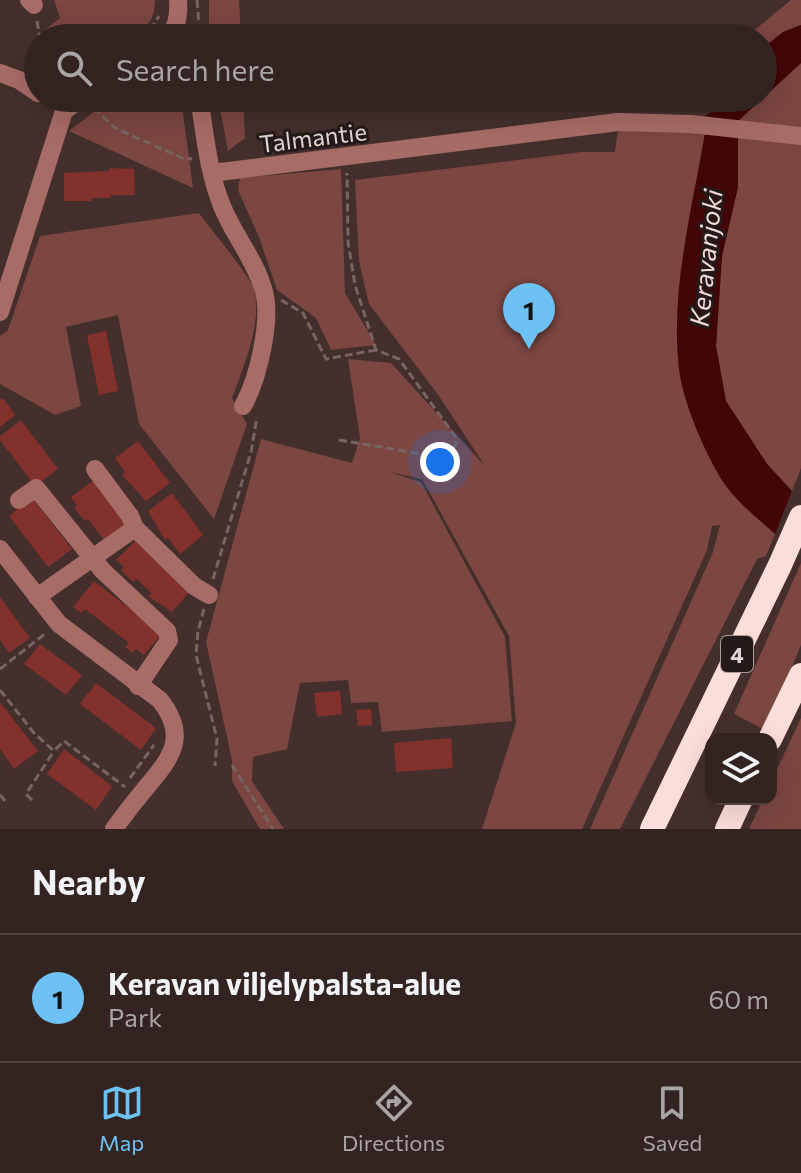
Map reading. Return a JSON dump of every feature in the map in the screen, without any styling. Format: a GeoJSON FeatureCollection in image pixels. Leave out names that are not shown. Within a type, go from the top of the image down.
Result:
{"type":"FeatureCollection","features":[{"type":"Feature","properties":{"kind":"highway","name":"4"},"geometry":{"type":"LineString","coordinates":[[652,829],[801,517]]}},
{"type":"Feature","properties":{"kind":"highway"},"geometry":{"type":"LineString","coordinates":[[773,733],[801,675]]}},
{"type":"Feature","properties":{"kind":"highway"},"geometry":{"type":"LineString","coordinates":[[727,829],[738,805]]}},
{"type":"Feature","properties":{"kind":"street"},"geometry":{"type":"LineString","coordinates":[[176,24],[178,0]]}},
{"type":"Feature","properties":{"kind":"street"},"geometry":{"type":"LineString","coordinates":[[0,73],[24,83]]}},
{"type":"Feature","properties":{"kind":"street"},"geometry":{"type":"LineString","coordinates":[[0,312],[64,112]]}},
{"type":"Feature","properties":{"kind":"street"},"geometry":{"type":"LineString","coordinates":[[201,112],[221,206],[264,290],[266,323],[252,389],[243,406]]}},
{"type":"Feature","properties":{"kind":"street","name":"Talmantie"},"geometry":{"type":"LineString","coordinates":[[210,165],[346,157],[618,122],[691,124],[801,136]]}},
{"type":"Feature","properties":{"kind":"street"},"geometry":{"type":"LineString","coordinates":[[95,469],[130,516],[135,528],[194,586],[209,595]]}},
{"type":"Feature","properties":{"kind":"street"},"geometry":{"type":"LineString","coordinates":[[19,500],[36,488],[103,571],[167,631],[169,640],[138,686]]}},
{"type":"Feature","properties":{"kind":"street"},"geometry":{"type":"LineString","coordinates":[[37,597],[135,528]]}},
{"type":"Feature","properties":{"kind":"street"},"geometry":{"type":"LineString","coordinates":[[0,549],[59,624],[160,700],[169,712],[175,744],[169,760],[131,792],[114,829]]}},
{"type":"Feature","properties":{"kind":"path"},"geometry":{"type":"LineString","coordinates":[[197,0],[199,24]]}},
{"type":"Feature","properties":{"kind":"path"},"geometry":{"type":"LineString","coordinates":[[153,24],[160,9]]}},
{"type":"Feature","properties":{"kind":"path"},"geometry":{"type":"LineString","coordinates":[[98,112],[115,128],[182,158],[210,165]]}},
{"type":"Feature","properties":{"kind":"path"},"geometry":{"type":"LineString","coordinates":[[346,157],[348,242],[355,285],[376,350]]}},
{"type":"Feature","properties":{"kind":"path"},"geometry":{"type":"LineString","coordinates":[[264,290],[303,313],[326,359],[376,350],[399,359],[457,439],[453,453],[434,456],[339,440]]}},
{"type":"Feature","properties":{"kind":"path"},"geometry":{"type":"LineString","coordinates":[[0,669],[59,624]]}},
{"type":"Feature","properties":{"kind":"path"},"geometry":{"type":"LineString","coordinates":[[0,690],[34,733],[54,751]]}},
{"type":"Feature","properties":{"kind":"path"},"geometry":{"type":"LineString","coordinates":[[32,800],[26,794],[64,741],[131,792],[154,744]]}},
{"type":"Feature","properties":{"kind":"path"},"geometry":{"type":"LineString","coordinates":[[232,765],[273,829]]}},
{"type":"Feature","properties":{"kind":"path"},"geometry":{"type":"LineString","coordinates":[[0,795],[6,802]]}},
{"type":"Feature","properties":{"kind":"shaded area"},"geometry":{"type":"Polygon","coordinates":[[[54,0],[155,0],[152,17],[147,24],[52,24],[60,18],[54,0]]]}},
{"type":"Feature","properties":{"kind":"shaded area"},"geometry":{"type":"Polygon","coordinates":[[[209,0],[239,0],[240,24],[209,24],[209,0]]]}},
{"type":"Feature","properties":{"kind":"shaded area"},"geometry":{"type":"Polygon","coordinates":[[[791,0],[801,0],[801,25],[777,37],[777,24],[762,24],[791,0]]]}},
{"type":"Feature","properties":{"kind":"shaded area"},"geometry":{"type":"Polygon","coordinates":[[[801,63],[801,128],[738,121],[748,112],[777,112],[777,85],[801,63]]]}},
{"type":"Feature","properties":{"kind":"shaded area"},"geometry":{"type":"Polygon","coordinates":[[[94,112],[183,112],[193,188],[69,131],[94,112]]]}},
{"type":"Feature","properties":{"kind":"shaded area"},"geometry":{"type":"Polygon","coordinates":[[[221,112],[244,112],[245,138],[228,151],[221,112]]]}},
{"type":"Feature","properties":{"kind":"shaded area"},"geometry":{"type":"Polygon","coordinates":[[[618,129],[705,133],[679,286],[677,341],[721,479],[744,506],[775,534],[766,556],[757,559],[620,829],[590,829],[713,552],[720,525],[712,526],[707,550],[582,829],[482,829],[516,723],[509,636],[422,479],[390,472],[421,482],[505,637],[512,721],[382,732],[378,702],[351,703],[348,680],[300,683],[287,749],[253,757],[252,781],[284,829],[260,829],[232,781],[232,760],[206,642],[261,439],[352,463],[360,438],[348,359],[391,363],[485,466],[437,393],[369,304],[359,261],[355,180],[582,152],[615,152],[618,129]]]}},
{"type":"Feature","properties":{"kind":"shaded area"},"geometry":{"type":"Polygon","coordinates":[[[738,137],[801,143],[801,468],[792,491],[767,464],[726,401],[716,346],[722,256],[738,187],[738,137]]]}},
{"type":"Feature","properties":{"kind":"shaded area"},"geometry":{"type":"Polygon","coordinates":[[[341,169],[345,293],[376,345],[331,350],[316,318],[277,290],[259,237],[238,190],[240,178],[341,169]]]}},
{"type":"Feature","properties":{"kind":"shaded area"},"geometry":{"type":"Polygon","coordinates":[[[199,213],[245,274],[254,289],[256,302],[254,330],[232,398],[247,424],[214,519],[139,424],[118,315],[66,327],[81,406],[55,415],[0,384],[0,336],[8,330],[40,236],[199,213]]]}},
{"type":"Feature","properties":{"kind":"shaded area"},"geometry":{"type":"Polygon","coordinates":[[[801,563],[801,645],[765,730],[734,714],[801,563]]]}},
{"type":"Feature","properties":{"kind":"shaded area"},"geometry":{"type":"Polygon","coordinates":[[[801,718],[801,829],[749,829],[760,805],[777,805],[777,769],[801,718]]]}},
{"type":"Feature","properties":{"kind":"water"},"geometry":{"type":"Polygon","coordinates":[[[801,25],[801,63],[777,85],[777,37],[801,25]]]}},
{"type":"Feature","properties":{"kind":"water"},"geometry":{"type":"Polygon","coordinates":[[[711,112],[748,112],[738,121],[704,117],[711,112]]]}},
{"type":"Feature","properties":{"kind":"water","name":"Keravanjoki"},"geometry":{"type":"Polygon","coordinates":[[[705,133],[738,137],[738,187],[722,256],[716,346],[726,401],[767,464],[792,491],[775,534],[738,500],[720,477],[695,424],[681,382],[677,310],[705,133]]]}},
{"type":"Feature","properties":{"kind":"building"},"geometry":{"type":"Polygon","coordinates":[[[109,168],[134,169],[135,195],[64,201],[64,173],[109,171],[109,168]]]}},
{"type":"Feature","properties":{"kind":"building"},"geometry":{"type":"Polygon","coordinates":[[[106,331],[118,391],[99,395],[87,335],[106,331]]]}},
{"type":"Feature","properties":{"kind":"building"},"geometry":{"type":"Polygon","coordinates":[[[3,398],[15,415],[0,427],[0,400],[3,398]]]}},
{"type":"Feature","properties":{"kind":"building"},"geometry":{"type":"Polygon","coordinates":[[[21,420],[58,469],[35,486],[0,440],[0,436],[21,420]]]}},
{"type":"Feature","properties":{"kind":"building"},"geometry":{"type":"Polygon","coordinates":[[[138,441],[170,483],[146,501],[122,475],[125,472],[115,458],[138,441]]]}},
{"type":"Feature","properties":{"kind":"building"},"geometry":{"type":"Polygon","coordinates":[[[93,481],[125,524],[104,540],[88,519],[85,521],[74,508],[77,506],[71,497],[93,481]]]}},
{"type":"Feature","properties":{"kind":"building"},"geometry":{"type":"Polygon","coordinates":[[[172,493],[203,535],[180,554],[168,538],[165,540],[148,511],[172,493]]]}},
{"type":"Feature","properties":{"kind":"building"},"geometry":{"type":"Polygon","coordinates":[[[32,498],[72,549],[48,567],[9,516],[32,498]]]}},
{"type":"Feature","properties":{"kind":"building"},"geometry":{"type":"Polygon","coordinates":[[[136,540],[190,591],[172,612],[148,596],[151,593],[137,579],[133,582],[116,560],[136,540]]]}},
{"type":"Feature","properties":{"kind":"building"},"geometry":{"type":"Polygon","coordinates":[[[94,581],[162,634],[144,655],[136,649],[133,653],[125,647],[129,643],[85,609],[81,613],[73,607],[94,581]]]}},
{"type":"Feature","properties":{"kind":"building"},"geometry":{"type":"Polygon","coordinates":[[[0,597],[30,638],[9,653],[0,640],[0,597]]]}},
{"type":"Feature","properties":{"kind":"building"},"geometry":{"type":"Polygon","coordinates":[[[40,644],[82,675],[66,695],[24,664],[40,644]]]}},
{"type":"Feature","properties":{"kind":"building"},"geometry":{"type":"Polygon","coordinates":[[[96,683],[156,728],[141,750],[80,704],[96,683]]]}},
{"type":"Feature","properties":{"kind":"building"},"geometry":{"type":"Polygon","coordinates":[[[340,691],[342,714],[317,717],[314,693],[340,691]]]}},
{"type":"Feature","properties":{"kind":"building"},"geometry":{"type":"Polygon","coordinates":[[[0,702],[38,751],[14,769],[0,749],[0,702]]]}},
{"type":"Feature","properties":{"kind":"building"},"geometry":{"type":"Polygon","coordinates":[[[371,709],[372,725],[358,726],[356,710],[371,709]]]}},
{"type":"Feature","properties":{"kind":"building"},"geometry":{"type":"Polygon","coordinates":[[[451,738],[453,768],[396,772],[394,743],[451,738]]]}},
{"type":"Feature","properties":{"kind":"building"},"geometry":{"type":"Polygon","coordinates":[[[64,749],[112,786],[96,810],[47,774],[64,749]]]}},
{"type":"Feature","properties":{"kind":"place","name":"Keravan viljelypalsta-alue"},"geometry":{"type":"Point","coordinates":[529,349]}}]}
